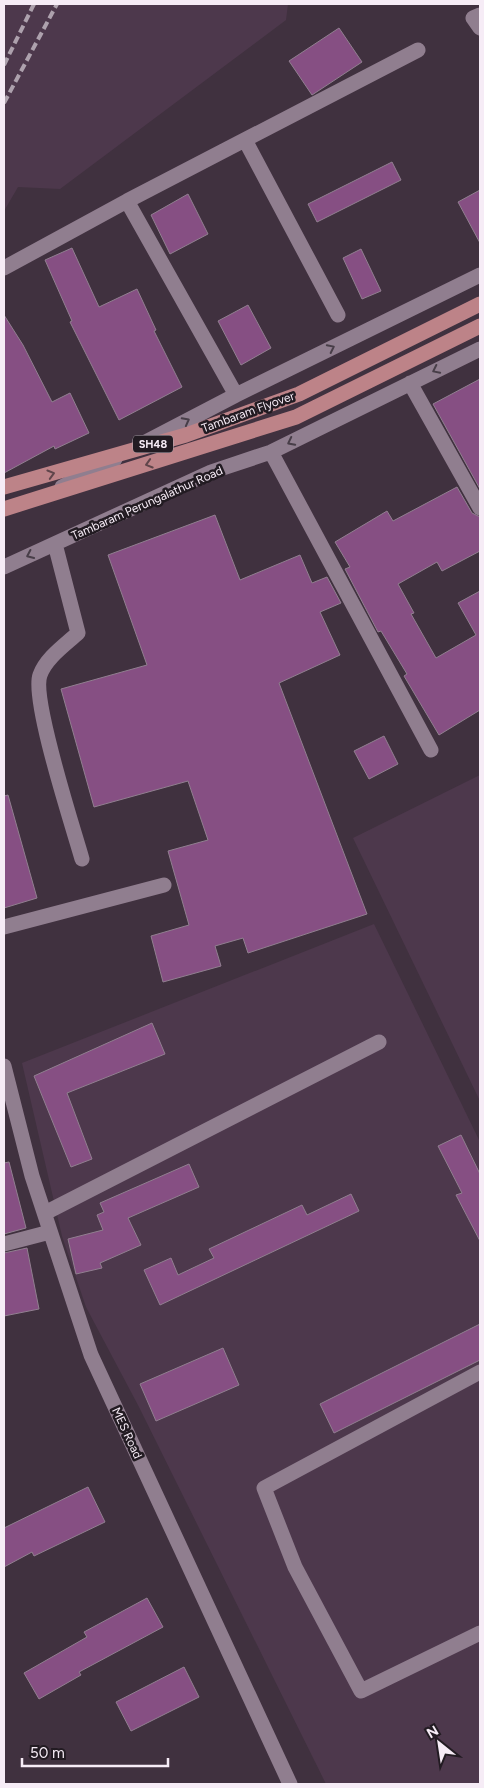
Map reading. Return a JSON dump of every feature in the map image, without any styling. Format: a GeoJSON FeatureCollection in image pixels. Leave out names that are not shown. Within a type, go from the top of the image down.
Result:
{"type":"FeatureCollection","features":[{"type":"Feature","properties":{"kind":"main road","name":"Tambaram Flyover"},"geometry":{"type":"LineString","coordinates":[[4,487],[186,435],[299,394],[480,304]]}},
{"type":"Feature","properties":{"kind":"main road","name":"Tambaram Flyover"},"geometry":{"type":"LineString","coordinates":[[4,509],[296,418],[480,326]]}},
{"type":"Feature","properties":{"kind":"street"},"geometry":{"type":"LineString","coordinates":[[480,14],[473,18],[480,28]]}},
{"type":"Feature","properties":{"kind":"street"},"geometry":{"type":"LineString","coordinates":[[4,268],[127,201],[418,50]]}},
{"type":"Feature","properties":{"kind":"street"},"geometry":{"type":"LineString","coordinates":[[245,140],[338,316]]}},
{"type":"Feature","properties":{"kind":"street"},"geometry":{"type":"LineString","coordinates":[[127,201],[236,395]]}},
{"type":"Feature","properties":{"kind":"street"},"geometry":{"type":"LineString","coordinates":[[4,518],[236,395],[480,275]]}},
{"type":"Feature","properties":{"kind":"street","name":"Tambaram Perungalathur Road"},"geometry":{"type":"LineString","coordinates":[[4,568],[211,472],[271,452],[480,349]]}},
{"type":"Feature","properties":{"kind":"street"},"geometry":{"type":"LineString","coordinates":[[410,383],[480,508]]}},
{"type":"Feature","properties":{"kind":"street"},"geometry":{"type":"LineString","coordinates":[[271,452],[431,750]]}},
{"type":"Feature","properties":{"kind":"street"},"geometry":{"type":"LineString","coordinates":[[55,544],[78,633],[49,660],[40,674],[37,688],[54,763],[82,859]]}},
{"type":"Feature","properties":{"kind":"street"},"geometry":{"type":"LineString","coordinates":[[4,927],[164,885]]}},
{"type":"Feature","properties":{"kind":"street"},"geometry":{"type":"LineString","coordinates":[[45,1213],[379,1042]]}},
{"type":"Feature","properties":{"kind":"street","name":"MES Road"},"geometry":{"type":"LineString","coordinates":[[4,1066],[32,1176],[90,1355],[290,1784]]}},
{"type":"Feature","properties":{"kind":"street"},"geometry":{"type":"LineString","coordinates":[[4,1244],[50,1232]]}},
{"type":"Feature","properties":{"kind":"street"},"geometry":{"type":"LineString","coordinates":[[480,1372],[264,1488],[295,1567],[361,1691],[480,1633]]}},
{"type":"Feature","properties":{"kind":"shaded area"},"geometry":{"type":"Polygon","coordinates":[[[4,4],[288,4],[286,20],[60,189],[18,187],[4,211],[4,4]]]}},
{"type":"Feature","properties":{"kind":"shaded area"},"geometry":{"type":"Polygon","coordinates":[[[480,775],[480,1101],[353,838],[480,775]]]}},
{"type":"Feature","properties":{"kind":"shaded area"},"geometry":{"type":"Polygon","coordinates":[[[374,924],[480,1142],[480,1784],[326,1784],[139,1407],[86,1307],[62,1236],[22,1063],[374,924]]]}},
{"type":"Feature","properties":{"kind":"building"},"geometry":{"type":"Polygon","coordinates":[[[339,28],[362,62],[312,95],[289,61],[339,28]]]}},
{"type":"Feature","properties":{"kind":"building"},"geometry":{"type":"Polygon","coordinates":[[[392,162],[401,180],[317,222],[308,204],[392,162]]]}},
{"type":"Feature","properties":{"kind":"building"},"geometry":{"type":"Polygon","coordinates":[[[480,190],[480,243],[458,202],[480,190]]]}},
{"type":"Feature","properties":{"kind":"building"},"geometry":{"type":"Polygon","coordinates":[[[188,194],[208,234],[170,254],[151,215],[188,194]]]}},
{"type":"Feature","properties":{"kind":"building"},"geometry":{"type":"Polygon","coordinates":[[[72,248],[99,307],[137,289],[156,330],[154,331],[182,387],[119,420],[70,322],[72,321],[45,260],[72,248]]]}},
{"type":"Feature","properties":{"kind":"building"},"geometry":{"type":"Polygon","coordinates":[[[361,249],[381,291],[362,299],[343,258],[361,249]]]}},
{"type":"Feature","properties":{"kind":"building"},"geometry":{"type":"Polygon","coordinates":[[[248,305],[271,348],[241,365],[218,321],[248,305]]]}},
{"type":"Feature","properties":{"kind":"building"},"geometry":{"type":"Polygon","coordinates":[[[4,315],[23,345],[52,402],[70,393],[89,433],[55,449],[54,446],[4,473],[4,315]]]}},
{"type":"Feature","properties":{"kind":"building"},"geometry":{"type":"Polygon","coordinates":[[[480,379],[480,489],[433,404],[480,379]]]}},
{"type":"Feature","properties":{"kind":"building"},"geometry":{"type":"Polygon","coordinates":[[[457,487],[472,513],[480,517],[480,551],[442,571],[437,562],[398,584],[414,613],[411,614],[436,658],[476,635],[458,603],[480,591],[480,710],[439,735],[404,676],[407,674],[381,631],[378,632],[345,569],[350,567],[335,542],[387,511],[393,521],[457,487]]]}},
{"type":"Feature","properties":{"kind":"building"},"geometry":{"type":"Polygon","coordinates":[[[215,515],[240,580],[300,555],[312,583],[327,577],[341,603],[320,612],[340,655],[279,683],[367,914],[248,953],[243,938],[215,946],[221,966],[163,982],[151,936],[189,925],[168,851],[208,840],[188,781],[94,807],[61,689],[147,665],[108,555],[215,515]]]}},
{"type":"Feature","properties":{"kind":"building"},"geometry":{"type":"Polygon","coordinates":[[[384,736],[398,764],[369,779],[354,751],[384,736]]]}},
{"type":"Feature","properties":{"kind":"building"},"geometry":{"type":"Polygon","coordinates":[[[8,795],[37,898],[4,908],[4,796],[8,795]]]}},
{"type":"Feature","properties":{"kind":"building"},"geometry":{"type":"Polygon","coordinates":[[[152,1023],[165,1054],[67,1093],[92,1159],[71,1167],[34,1076],[152,1023]]]}},
{"type":"Feature","properties":{"kind":"building"},"geometry":{"type":"Polygon","coordinates":[[[461,1135],[480,1174],[480,1241],[456,1195],[462,1193],[438,1146],[461,1135]]]}},
{"type":"Feature","properties":{"kind":"building"},"geometry":{"type":"Polygon","coordinates":[[[9,1162],[26,1228],[4,1234],[4,1163],[9,1162]]]}},
{"type":"Feature","properties":{"kind":"building"},"geometry":{"type":"Polygon","coordinates":[[[189,1164],[199,1187],[128,1218],[141,1245],[100,1263],[102,1268],[76,1274],[68,1239],[103,1230],[97,1215],[104,1212],[100,1203],[189,1164]]]}},
{"type":"Feature","properties":{"kind":"building"},"geometry":{"type":"Polygon","coordinates":[[[351,1194],[359,1211],[160,1305],[144,1270],[171,1258],[178,1275],[214,1258],[209,1249],[302,1205],[307,1215],[351,1194]]]}},
{"type":"Feature","properties":{"kind":"building"},"geometry":{"type":"Polygon","coordinates":[[[27,1248],[39,1309],[4,1316],[4,1253],[27,1248]]]}},
{"type":"Feature","properties":{"kind":"building"},"geometry":{"type":"Polygon","coordinates":[[[480,1324],[480,1360],[334,1433],[320,1404],[480,1324]]]}},
{"type":"Feature","properties":{"kind":"building"},"geometry":{"type":"Polygon","coordinates":[[[223,1348],[239,1385],[156,1421],[140,1384],[223,1348]]]}},
{"type":"Feature","properties":{"kind":"building"},"geometry":{"type":"Polygon","coordinates":[[[88,1487],[105,1522],[34,1556],[32,1552],[4,1567],[4,1528],[88,1487]]]}},
{"type":"Feature","properties":{"kind":"building"},"geometry":{"type":"Polygon","coordinates":[[[147,1598],[163,1627],[79,1672],[81,1675],[39,1699],[24,1673],[87,1637],[84,1632],[147,1598]]]}},
{"type":"Feature","properties":{"kind":"building"},"geometry":{"type":"Polygon","coordinates":[[[184,1667],[199,1697],[131,1731],[116,1702],[184,1667]]]}},
{"type":"Feature","properties":{"kind":"railway"},"geometry":{"type":"LineString","coordinates":[[4,65],[34,4]]}},
{"type":"Feature","properties":{"kind":"railway"},"geometry":{"type":"LineString","coordinates":[[4,103],[57,4]]}}]}
